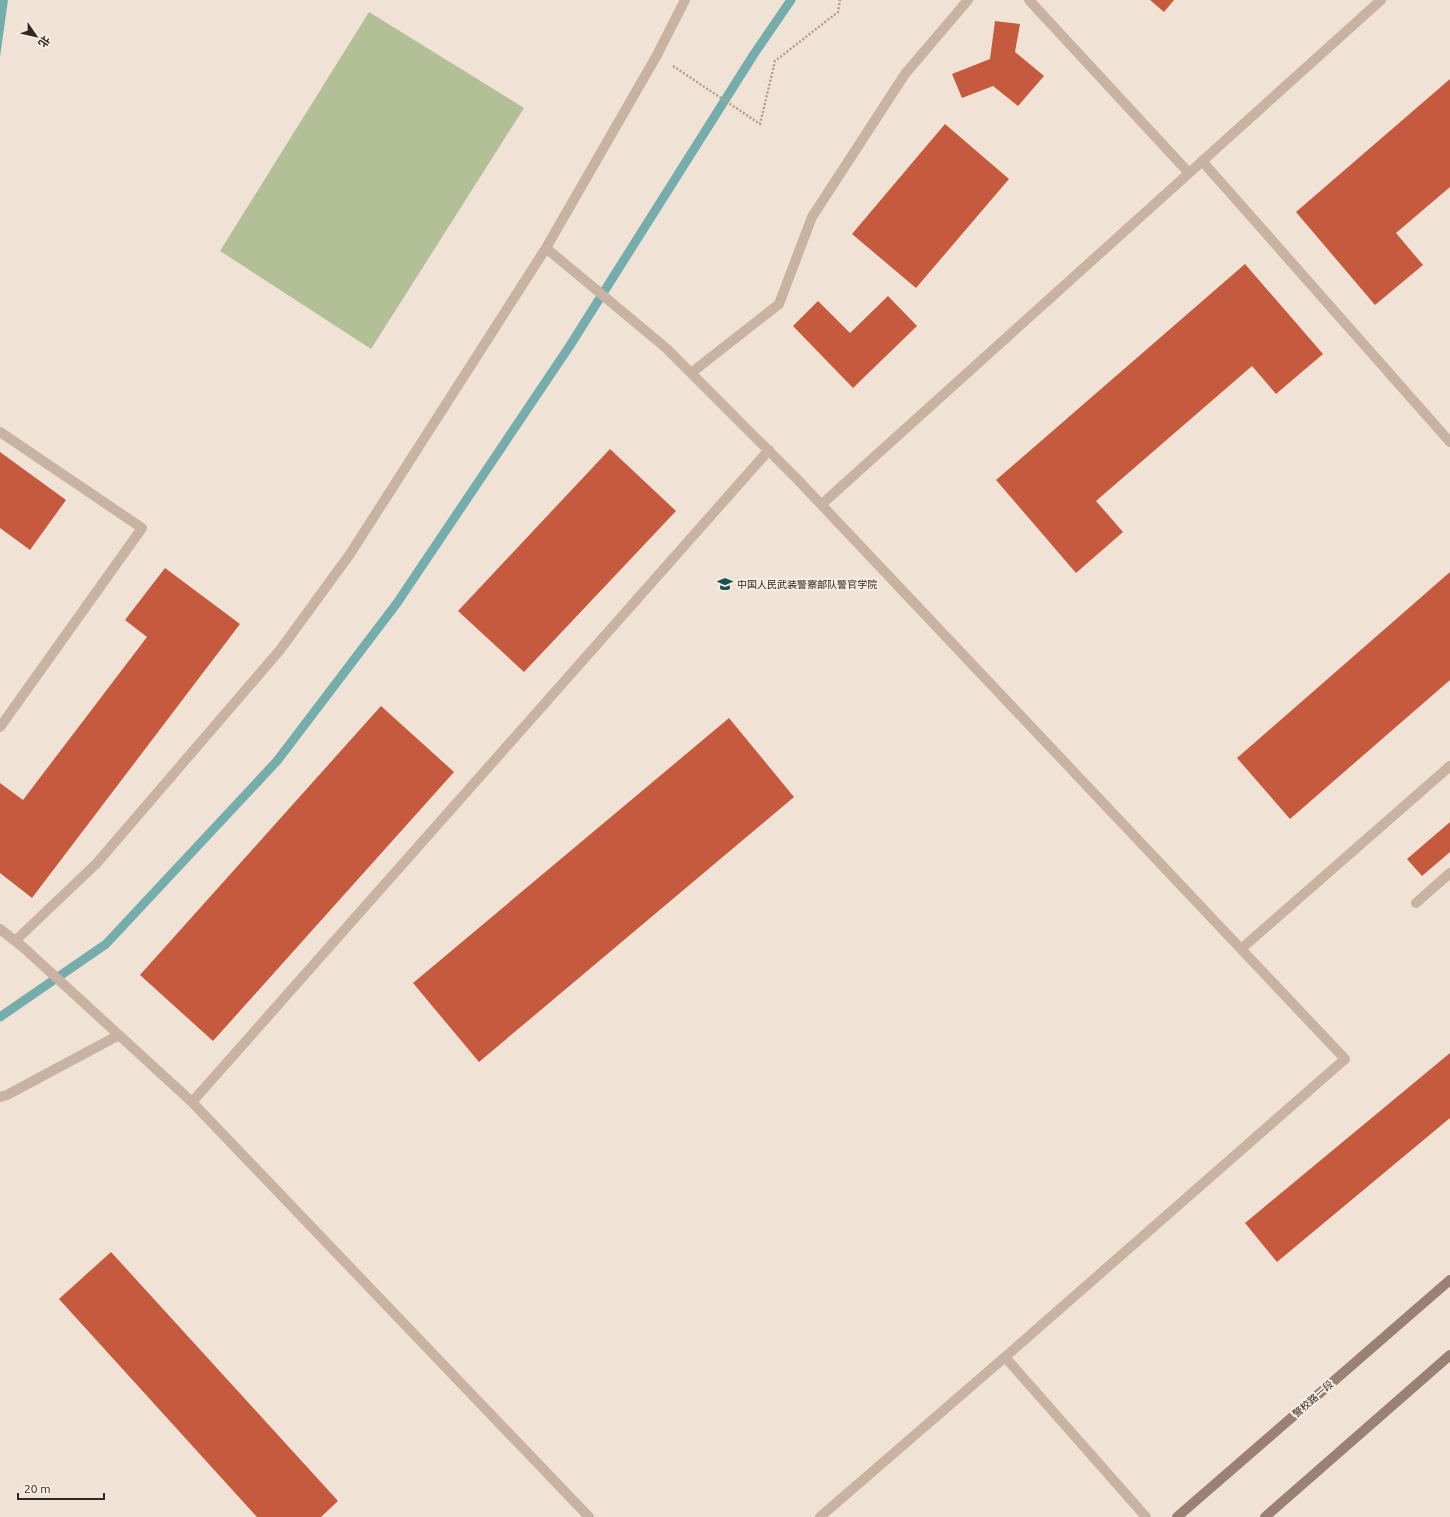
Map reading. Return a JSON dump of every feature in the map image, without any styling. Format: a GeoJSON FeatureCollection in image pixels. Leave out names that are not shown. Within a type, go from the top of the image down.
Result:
{"type":"FeatureCollection","features":[{"type":"Feature","properties":{"kind":"main road","name":"警校路一段"},"geometry":{"type":"LineString","coordinates":[[1176,1517],[1450,1280]]}},
{"type":"Feature","properties":{"kind":"main road"},"geometry":{"type":"LineString","coordinates":[[1265,1517],[1450,1355]]}},
{"type":"Feature","properties":{"kind":"street"},"geometry":{"type":"LineString","coordinates":[[15,941],[96,864],[280,650],[350,554],[546,248],[657,55],[685,0]]}},
{"type":"Feature","properties":{"kind":"street"},"geometry":{"type":"LineString","coordinates":[[691,373],[779,304],[812,217],[906,74],[968,0]]}},
{"type":"Feature","properties":{"kind":"street"},"geometry":{"type":"LineString","coordinates":[[1028,0],[1188,173]]}},
{"type":"Feature","properties":{"kind":"street"},"geometry":{"type":"LineString","coordinates":[[822,504],[1381,0]]}},
{"type":"Feature","properties":{"kind":"street"},"geometry":{"type":"LineString","coordinates":[[1202,161],[1450,442]]}},
{"type":"Feature","properties":{"kind":"street"},"geometry":{"type":"LineString","coordinates":[[546,248],[666,348],[769,450],[822,504],[1345,1059],[820,1517]]}},
{"type":"Feature","properties":{"kind":"street"},"geometry":{"type":"LineString","coordinates":[[0,432],[142,528],[0,727]]}},
{"type":"Feature","properties":{"kind":"street"},"geometry":{"type":"LineString","coordinates":[[192,1102],[769,450]]}},
{"type":"Feature","properties":{"kind":"street"},"geometry":{"type":"LineString","coordinates":[[1241,949],[1450,766]]}},
{"type":"Feature","properties":{"kind":"street"},"geometry":{"type":"LineString","coordinates":[[1416,903],[1450,873]]}},
{"type":"Feature","properties":{"kind":"street"},"geometry":{"type":"LineString","coordinates":[[0,929],[24,948],[192,1102],[589,1517]]}},
{"type":"Feature","properties":{"kind":"street"},"geometry":{"type":"LineString","coordinates":[[0,1097],[7,1095],[119,1035]]}},
{"type":"Feature","properties":{"kind":"street"},"geometry":{"type":"LineString","coordinates":[[1005,1357],[1146,1517]]}},
{"type":"Feature","properties":{"kind":"path"},"geometry":{"type":"LineString","coordinates":[[657,55],[760,124],[774,61],[838,12],[840,0]]}},
{"type":"Feature","properties":{"kind":"green space"},"geometry":{"type":"Polygon","coordinates":[[[369,12],[524,108],[371,349],[220,251],[369,12]]]}},
{"type":"Feature","properties":{"kind":"water"},"geometry":{"type":"Polygon","coordinates":[[[0,0],[8,0],[0,57],[0,0]]]}},
{"type":"Feature","properties":{"kind":"building"},"geometry":{"type":"Polygon","coordinates":[[[1150,0],[1174,0],[1164,12],[1150,0]]]}},
{"type":"Feature","properties":{"kind":"building"},"geometry":{"type":"Polygon","coordinates":[[[995,21],[1020,24],[1015,52],[1044,76],[1018,106],[993,86],[962,98],[952,74],[990,59],[995,21]]]}},
{"type":"Feature","properties":{"kind":"building"},"geometry":{"type":"Polygon","coordinates":[[[1450,79],[1450,187],[1396,233],[1423,265],[1375,305],[1296,212],[1450,79]]]}},
{"type":"Feature","properties":{"kind":"building"},"geometry":{"type":"Polygon","coordinates":[[[945,124],[1009,179],[916,288],[852,234],[945,124]]]}},
{"type":"Feature","properties":{"kind":"building"},"geometry":{"type":"Polygon","coordinates":[[[1245,264],[1323,354],[1276,394],[1252,366],[1096,501],[1123,532],[1076,573],[996,480],[1245,264]]]}},
{"type":"Feature","properties":{"kind":"building"},"geometry":{"type":"Polygon","coordinates":[[[888,296],[917,326],[853,388],[793,326],[818,301],[850,333],[888,296]]]}},
{"type":"Feature","properties":{"kind":"building"},"geometry":{"type":"Polygon","coordinates":[[[610,449],[676,511],[524,672],[458,611],[610,449]]]}},
{"type":"Feature","properties":{"kind":"building"},"geometry":{"type":"Polygon","coordinates":[[[0,452],[66,500],[30,550],[0,528],[0,452]]]}},
{"type":"Feature","properties":{"kind":"building"},"geometry":{"type":"Polygon","coordinates":[[[165,568],[240,624],[32,898],[0,873],[0,783],[23,800],[147,637],[125,620],[165,568]]]}},
{"type":"Feature","properties":{"kind":"building"},"geometry":{"type":"Polygon","coordinates":[[[1450,572],[1450,680],[1290,819],[1237,758],[1450,572]]]}},
{"type":"Feature","properties":{"kind":"building"},"geometry":{"type":"Polygon","coordinates":[[[381,706],[454,772],[213,1041],[140,975],[381,706]]]}},
{"type":"Feature","properties":{"kind":"building"},"geometry":{"type":"Polygon","coordinates":[[[729,718],[794,797],[479,1062],[413,983],[729,718]]]}},
{"type":"Feature","properties":{"kind":"building"},"geometry":{"type":"Polygon","coordinates":[[[1450,822],[1450,852],[1422,876],[1407,859],[1450,822]]]}},
{"type":"Feature","properties":{"kind":"building"},"geometry":{"type":"Polygon","coordinates":[[[1450,1053],[1450,1118],[1277,1262],[1245,1223],[1450,1053]]]}},
{"type":"Feature","properties":{"kind":"building"},"geometry":{"type":"Polygon","coordinates":[[[111,1252],[338,1501],[321,1517],[257,1517],[59,1299],[111,1252]]]}},
{"type":"Feature","properties":{"kind":"waterway"},"geometry":{"type":"LineString","coordinates":[[0,1017],[106,944],[277,761],[397,603],[569,347],[754,54],[791,0]]}},
{"type":"Feature","properties":{"kind":"place","name":"中国人民武装警察部队警官学院"},"geometry":{"type":"Point","coordinates":[725,584]}}]}
